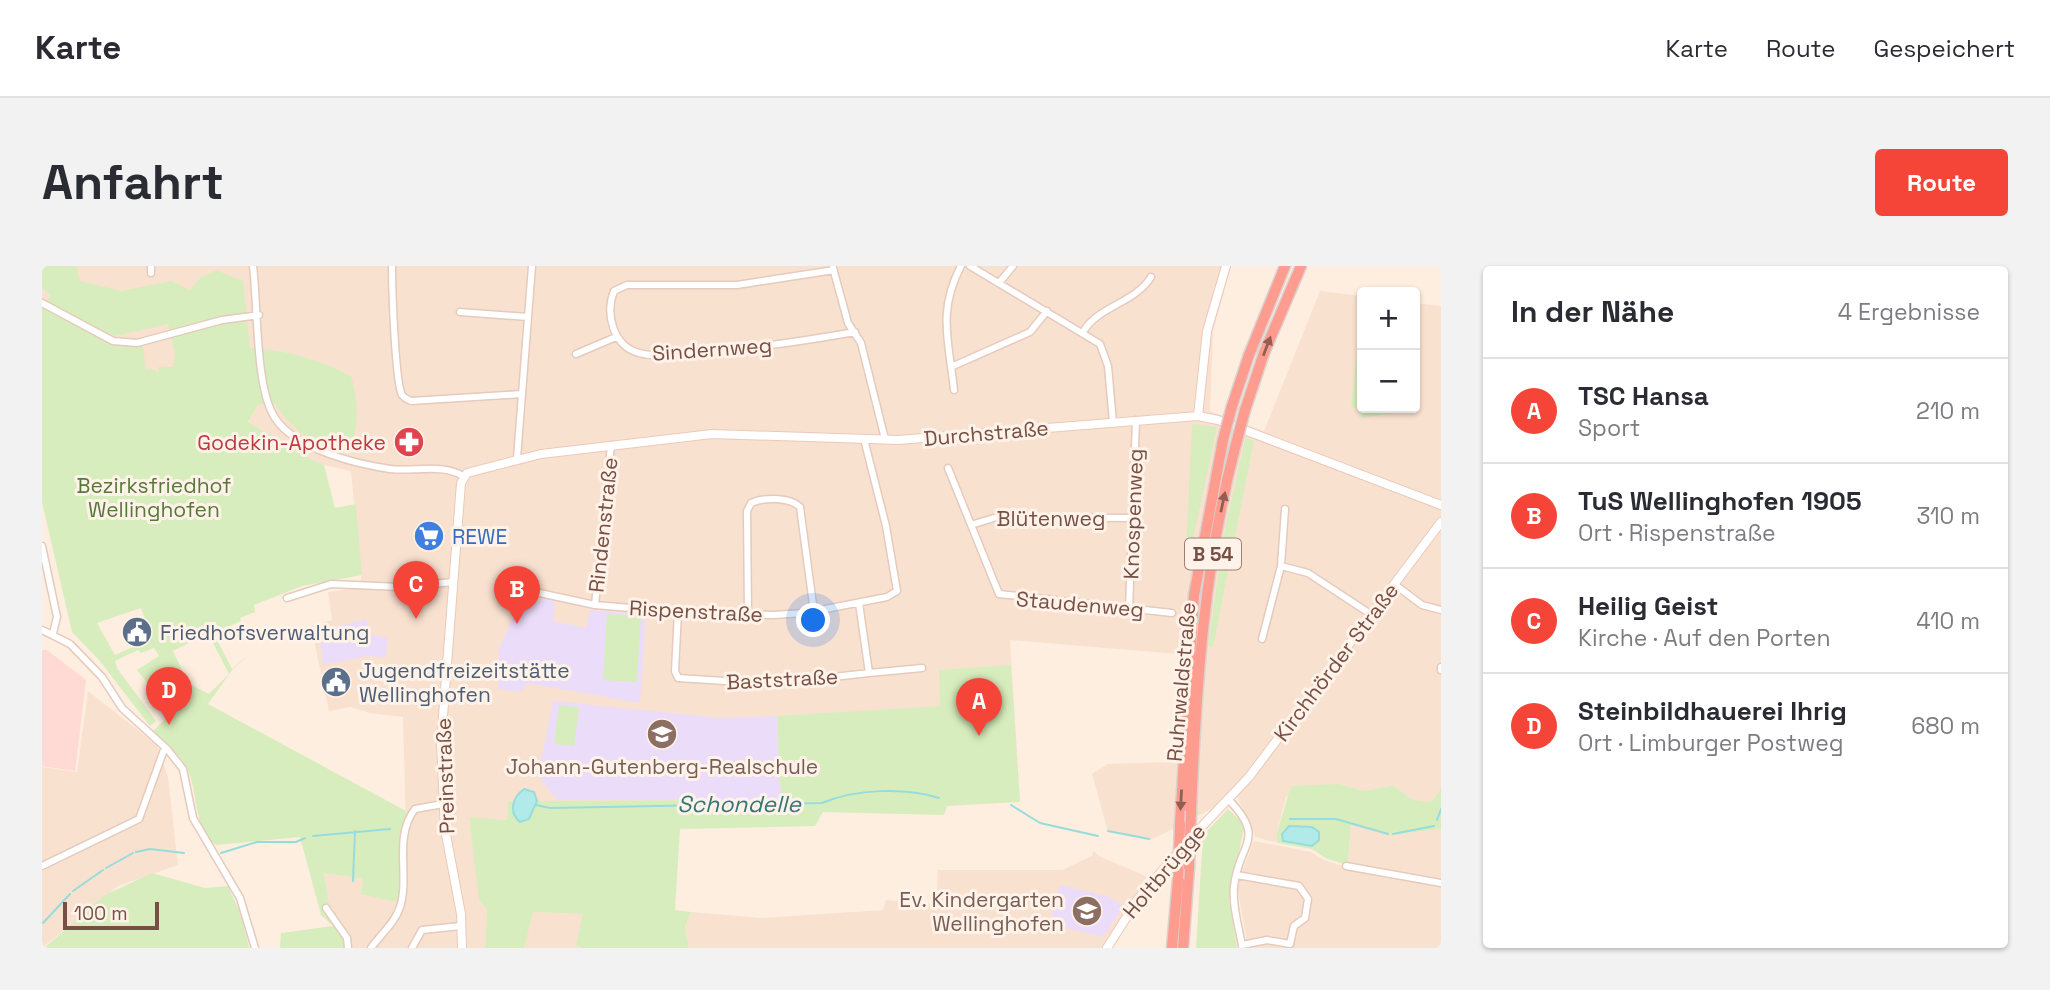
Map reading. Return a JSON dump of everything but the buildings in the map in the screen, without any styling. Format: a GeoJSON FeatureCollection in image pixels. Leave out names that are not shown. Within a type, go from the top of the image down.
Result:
{"type":"FeatureCollection","features":[{"type":"Feature","properties":{"kind":"highway","name":"Ruhrwaldstraße"},"geometry":{"type":"LineString","coordinates":[[1172,948],[1194,595],[1223,440],[1232,406],[1285,266]]}},
{"type":"Feature","properties":{"kind":"highway","name":"Ruhrwaldstraße"},"geometry":{"type":"LineString","coordinates":[[1183,948],[1202,633],[1216,536],[1245,410],[1264,353],[1301,266]]}},
{"type":"Feature","properties":{"kind":"street"},"geometry":{"type":"LineString","coordinates":[[253,266],[265,391],[275,419],[304,442],[372,466],[450,470],[463,476],[517,458],[532,266]]}},
{"type":"Feature","properties":{"kind":"street"},"geometry":{"type":"LineString","coordinates":[[392,266],[397,356],[401,393],[405,398],[411,401],[522,394]]}},
{"type":"Feature","properties":{"kind":"street"},"geometry":{"type":"LineString","coordinates":[[954,390],[944,317],[948,293],[961,266]]}},
{"type":"Feature","properties":{"kind":"street"},"geometry":{"type":"LineString","coordinates":[[970,266],[1100,344],[1107,357],[1113,422]]}},
{"type":"Feature","properties":{"kind":"street"},"geometry":{"type":"LineString","coordinates":[[999,283],[1013,266]]}},
{"type":"Feature","properties":{"kind":"street"},"geometry":{"type":"LineString","coordinates":[[1198,416],[1207,331],[1226,266]]}},
{"type":"Feature","properties":{"kind":"street"},"geometry":{"type":"LineString","coordinates":[[576,354],[616,337],[610,301],[614,291],[627,285],[737,285],[833,268],[848,323],[861,343],[885,439]]}},
{"type":"Feature","properties":{"kind":"street"},"geometry":{"type":"LineString","coordinates":[[1083,332],[1095,318],[1138,292],[1151,277]]}},
{"type":"Feature","properties":{"kind":"street"},"geometry":{"type":"LineString","coordinates":[[42,303],[113,341],[137,343],[222,320],[258,315]]}},
{"type":"Feature","properties":{"kind":"street"},"geometry":{"type":"LineString","coordinates":[[951,366],[1030,332],[1047,310]]}},
{"type":"Feature","properties":{"kind":"street"},"geometry":{"type":"LineString","coordinates":[[460,312],[528,317]]}},
{"type":"Feature","properties":{"kind":"street","name":"Sindernweg"},"geometry":{"type":"LineString","coordinates":[[616,337],[638,353],[653,355],[736,350],[855,332]]}},
{"type":"Feature","properties":{"kind":"street","name":"Durchstraße"},"geometry":{"type":"LineString","coordinates":[[517,458],[740,432],[885,439],[1198,416],[1218,420],[1441,505]]}},
{"type":"Feature","properties":{"kind":"street","name":"Knospenweg"},"geometry":{"type":"LineString","coordinates":[[1129,609],[1136,420]]}},
{"type":"Feature","properties":{"kind":"street","name":"Rispenstraße"},"geometry":{"type":"LineString","coordinates":[[535,592],[595,605],[678,612],[748,614],[814,612],[887,597],[897,591],[886,526],[864,439]]}},
{"type":"Feature","properties":{"kind":"street","name":"Rindenstraße"},"geometry":{"type":"LineString","coordinates":[[595,605],[611,445]]}},
{"type":"Feature","properties":{"kind":"street","name":"Staudenweg"},"geometry":{"type":"LineString","coordinates":[[948,468],[999,594],[1172,613]]}},
{"type":"Feature","properties":{"kind":"street","name":"Preinstraße"},"geometry":{"type":"LineString","coordinates":[[461,948],[461,926],[443,804],[442,722],[463,476]]}},
{"type":"Feature","properties":{"kind":"street"},"geometry":{"type":"LineString","coordinates":[[748,614],[747,511],[751,503],[759,500],[792,501],[800,507],[814,612]]}},
{"type":"Feature","properties":{"kind":"street"},"geometry":{"type":"LineString","coordinates":[[1262,639],[1281,566],[1285,509]]}},
{"type":"Feature","properties":{"kind":"street","name":"Blütenweg"},"geometry":{"type":"LineString","coordinates":[[971,525],[997,517],[1133,518]]}},
{"type":"Feature","properties":{"kind":"street","name":"Kirchhörder Straße"},"geometry":{"type":"LineString","coordinates":[[1228,799],[1286,729],[1441,522]]}},
{"type":"Feature","properties":{"kind":"street"},"geometry":{"type":"LineString","coordinates":[[42,546],[57,617],[53,633]]}},
{"type":"Feature","properties":{"kind":"street"},"geometry":{"type":"LineString","coordinates":[[1281,566],[1308,573],[1372,615]]}},
{"type":"Feature","properties":{"kind":"street"},"geometry":{"type":"LineString","coordinates":[[287,598],[331,584],[401,587],[453,582]]}},
{"type":"Feature","properties":{"kind":"street"},"geometry":{"type":"LineString","coordinates":[[1394,584],[1422,606],[1441,610]]}},
{"type":"Feature","properties":{"kind":"street","name":"Baststraße"},"geometry":{"type":"LineString","coordinates":[[859,603],[869,673]]}},
{"type":"Feature","properties":{"kind":"street","name":"Baststraße"},"geometry":{"type":"LineString","coordinates":[[678,612],[675,671],[682,680],[771,684],[922,668]]}},
{"type":"Feature","properties":{"kind":"street"},"geometry":{"type":"LineString","coordinates":[[42,629],[53,633],[102,677],[122,708],[165,747],[183,769],[193,818],[240,898],[255,948]]}},
{"type":"Feature","properties":{"kind":"street"},"geometry":{"type":"LineString","coordinates":[[42,866],[139,819],[165,747]]}},
{"type":"Feature","properties":{"kind":"street"},"geometry":{"type":"LineString","coordinates":[[1228,799],[1244,816],[1249,830],[1237,875],[1234,897],[1242,946],[1267,940],[1290,944],[1294,926],[1305,918],[1308,899],[1299,886],[1237,875]]}},
{"type":"Feature","properties":{"kind":"street","name":"Holtbrügge"},"geometry":{"type":"LineString","coordinates":[[1107,948],[1122,920],[1153,880],[1228,799]]}},
{"type":"Feature","properties":{"kind":"street"},"geometry":{"type":"LineString","coordinates":[[372,948],[400,907],[404,844],[410,816],[415,810],[443,804]]}},
{"type":"Feature","properties":{"kind":"street"},"geometry":{"type":"LineString","coordinates":[[1346,866],[1441,883]]}},
{"type":"Feature","properties":{"kind":"street"},"geometry":{"type":"LineString","coordinates":[[326,908],[347,938],[348,948]]}},
{"type":"Feature","properties":{"kind":"street"},"geometry":{"type":"LineString","coordinates":[[412,948],[422,930],[461,926]]}},
{"type":"Feature","properties":{"kind":"shaded area"},"geometry":{"type":"Polygon","coordinates":[[[42,266],[1231,266],[1213,332],[1210,411],[1264,431],[1320,291],[1357,295],[1357,413],[1420,413],[1420,304],[1441,306],[1441,788],[1432,801],[1419,803],[1407,798],[1393,785],[1364,791],[1339,784],[1286,797],[1276,836],[1278,843],[1255,837],[1237,796],[1151,840],[1108,832],[1092,774],[1107,764],[1170,762],[1178,654],[1010,640],[1020,802],[508,801],[507,820],[469,818],[482,900],[487,910],[485,948],[346,948],[331,916],[324,873],[363,879],[406,829],[403,717],[369,713],[351,707],[329,711],[311,626],[332,620],[328,592],[362,587],[351,471],[324,465],[296,452],[248,423],[259,404],[146,371],[42,331],[42,266]]]}},
{"type":"Feature","properties":{"kind":"shaded area"},"geometry":{"type":"Polygon","coordinates":[[[548,599],[555,602],[553,621],[586,628],[590,610],[646,615],[640,703],[527,683],[521,692],[498,689],[499,649],[514,615],[534,602],[548,599]]]}},
{"type":"Feature","properties":{"kind":"shaded area"},"geometry":{"type":"Polygon","coordinates":[[[367,619],[368,634],[388,638],[386,657],[367,656],[323,665],[319,630],[367,619]]]}},
{"type":"Feature","properties":{"kind":"shaded area"},"geometry":{"type":"Polygon","coordinates":[[[42,650],[47,650],[86,680],[75,771],[42,766],[42,650]]]}},
{"type":"Feature","properties":{"kind":"shaded area"},"geometry":{"type":"Polygon","coordinates":[[[88,691],[157,745],[168,777],[178,865],[118,886],[42,948],[42,767],[77,772],[88,691]]]}},
{"type":"Feature","properties":{"kind":"shaded area","name":"Johann-Gutenberg-Realschule"},"geometry":{"type":"Polygon","coordinates":[[[553,701],[720,718],[777,716],[781,800],[557,800],[538,776],[553,701]]]}},
{"type":"Feature","properties":{"kind":"shaded area"},"geometry":{"type":"Polygon","coordinates":[[[1351,824],[1389,835],[1441,829],[1441,948],[1248,948],[1237,885],[1254,841],[1311,852],[1324,860],[1343,866],[1348,861],[1351,824]]]}},
{"type":"Feature","properties":{"kind":"shaded area"},"geometry":{"type":"Polygon","coordinates":[[[1093,850],[1099,856],[1148,877],[1101,948],[689,948],[685,927],[691,912],[762,918],[883,910],[886,900],[936,904],[938,870],[1062,870],[1092,856],[1093,850]]]}},
{"type":"Feature","properties":{"kind":"shaded area","name":"Ev. Kindergarten Wellinghofen"},"geometry":{"type":"Polygon","coordinates":[[[1059,885],[1107,896],[1124,906],[1103,937],[1050,924],[1059,885]]]}},
{"type":"Feature","properties":{"kind":"shaded area"},"geometry":{"type":"Polygon","coordinates":[[[532,912],[584,914],[576,945],[582,948],[524,948],[532,912]]]}},
{"type":"Feature","properties":{"kind":"green space","name":"Bezirksfriedhof Wellinghofen"},"geometry":{"type":"Polygon","coordinates":[[[42,266],[76,266],[80,281],[121,291],[171,281],[190,290],[200,278],[216,270],[243,281],[250,348],[302,356],[351,376],[357,414],[349,453],[325,446],[306,436],[290,423],[275,404],[259,404],[248,422],[296,452],[324,465],[335,508],[356,504],[362,575],[302,586],[254,605],[255,612],[240,618],[241,621],[210,635],[208,633],[173,651],[188,683],[209,694],[229,674],[210,637],[214,634],[232,669],[254,650],[232,670],[208,704],[406,811],[401,889],[396,902],[361,894],[363,879],[324,873],[331,916],[345,938],[346,948],[280,948],[281,933],[333,926],[321,915],[300,837],[216,845],[208,838],[199,819],[187,768],[153,731],[185,700],[180,697],[167,707],[137,670],[159,656],[154,648],[141,653],[138,650],[115,661],[117,668],[156,721],[150,726],[99,660],[72,632],[42,502],[42,307],[108,343],[143,346],[146,370],[150,368],[159,373],[158,367],[173,367],[175,354],[168,324],[115,336],[87,325],[46,301],[51,296],[42,288],[42,266]],[[141,608],[97,623],[115,655],[137,645],[136,638],[147,635],[148,639],[152,637],[141,608]]]}},
{"type":"Feature","properties":{"kind":"green space"},"geometry":{"type":"Polygon","coordinates":[[[1357,351],[1357,408],[1351,407],[1357,351]]]}},
{"type":"Feature","properties":{"kind":"green space"},"geometry":{"type":"Polygon","coordinates":[[[1361,413],[1394,413],[1361,418],[1361,413]]]}},
{"type":"Feature","properties":{"kind":"green space"},"geometry":{"type":"Polygon","coordinates":[[[1192,424],[1217,427],[1191,549],[1186,549],[1192,424]]]}},
{"type":"Feature","properties":{"kind":"green space"},"geometry":{"type":"Polygon","coordinates":[[[1246,437],[1254,441],[1213,647],[1208,646],[1225,528],[1246,437]]]}},
{"type":"Feature","properties":{"kind":"green space"},"geometry":{"type":"Polygon","coordinates":[[[607,614],[641,616],[637,682],[603,680],[607,614]]]}},
{"type":"Feature","properties":{"kind":"green space"},"geometry":{"type":"Polygon","coordinates":[[[1011,665],[1020,802],[947,806],[944,815],[823,812],[815,826],[680,829],[675,910],[691,912],[685,927],[689,948],[582,948],[576,945],[583,914],[533,912],[524,948],[485,948],[487,910],[479,900],[469,817],[507,820],[508,801],[781,800],[777,716],[940,706],[939,670],[1011,665]]]}},
{"type":"Feature","properties":{"kind":"green space"},"geometry":{"type":"Polygon","coordinates":[[[559,705],[579,707],[574,746],[554,744],[559,705]]]}},
{"type":"Feature","properties":{"kind":"green space"},"geometry":{"type":"Polygon","coordinates":[[[1339,784],[1364,791],[1393,785],[1411,798],[1425,802],[1432,801],[1441,788],[1441,829],[1389,835],[1351,824],[1348,861],[1344,864],[1325,858],[1312,849],[1278,843],[1276,836],[1291,786],[1339,784]]]}},
{"type":"Feature","properties":{"kind":"green space"},"geometry":{"type":"Polygon","coordinates":[[[1228,809],[1241,821],[1244,828],[1229,899],[1237,948],[1196,948],[1203,835],[1228,809]]]}},
{"type":"Feature","properties":{"kind":"green space"},"geometry":{"type":"Polygon","coordinates":[[[152,873],[205,888],[228,886],[242,917],[249,948],[44,948],[105,895],[152,873]]]}},
{"type":"Feature","properties":{"kind":"water"},"geometry":{"type":"Polygon","coordinates":[[[524,789],[534,792],[537,801],[529,819],[520,822],[514,814],[513,805],[524,789]]]}},
{"type":"Feature","properties":{"kind":"water"},"geometry":{"type":"Polygon","coordinates":[[[1289,826],[1312,827],[1319,832],[1319,840],[1312,846],[1283,841],[1282,834],[1289,826]]]}},
{"type":"Feature","properties":{"kind":"waterway","name":"Schondelle"},"geometry":{"type":"LineString","coordinates":[[536,805],[550,808],[822,803],[849,795],[880,791],[911,792],[939,798]]}},
{"type":"Feature","properties":{"kind":"waterway","name":"Schondelle"},"geometry":{"type":"LineString","coordinates":[[1011,805],[1040,823],[1098,836]]}},
{"type":"Feature","properties":{"kind":"waterway","name":"Schondelle"},"geometry":{"type":"LineString","coordinates":[[1437,820],[1441,809]]}},
{"type":"Feature","properties":{"kind":"waterway","name":"Schondelle"},"geometry":{"type":"LineString","coordinates":[[1290,819],[1336,819],[1388,834]]}},
{"type":"Feature","properties":{"kind":"waterway","name":"Schondelle"},"geometry":{"type":"LineString","coordinates":[[1393,834],[1434,826]]}},
{"type":"Feature","properties":{"kind":"waterway"},"geometry":{"type":"LineString","coordinates":[[313,836],[390,829]]}},
{"type":"Feature","properties":{"kind":"waterway"},"geometry":{"type":"LineString","coordinates":[[353,881],[355,831]]}},
{"type":"Feature","properties":{"kind":"waterway","name":"Schondelle"},"geometry":{"type":"LineString","coordinates":[[1108,831],[1149,839]]}},
{"type":"Feature","properties":{"kind":"waterway"},"geometry":{"type":"LineString","coordinates":[[221,853],[257,842],[296,842],[305,838]]}},
{"type":"Feature","properties":{"kind":"waterway"},"geometry":{"type":"LineString","coordinates":[[136,852],[150,849],[184,853]]}},
{"type":"Feature","properties":{"kind":"waterway"},"geometry":{"type":"LineString","coordinates":[[106,868],[133,853]]}},
{"type":"Feature","properties":{"kind":"waterway"},"geometry":{"type":"LineString","coordinates":[[73,891],[103,870]]}},
{"type":"Feature","properties":{"kind":"waterway"},"geometry":{"type":"LineString","coordinates":[[43,923],[70,894]]}},
{"type":"Feature","properties":{"kind":"place","name":"Godekin-Apotheke"},"geometry":{"type":"Point","coordinates":[409,442]}},
{"type":"Feature","properties":{"kind":"place","name":"REWE"},"geometry":{"type":"Point","coordinates":[429,536]}},
{"type":"Feature","properties":{"kind":"place","name":"Heilig Geist"},"geometry":{"type":"Point","coordinates":[416,619]}},
{"type":"Feature","properties":{"kind":"place","name":"TuS Wellinghofen 1905"},"geometry":{"type":"Point","coordinates":[517,624]}},
{"type":"Feature","properties":{"kind":"place","name":"Friedhofsverwaltung"},"geometry":{"type":"Point","coordinates":[137,632]}},
{"type":"Feature","properties":{"kind":"place","name":"Jugendfreizeitstätte Wellinghofen"},"geometry":{"type":"Point","coordinates":[336,682]}},
{"type":"Feature","properties":{"kind":"place","name":"Steinbildhauerei Ihrig"},"geometry":{"type":"Point","coordinates":[169,725]}},
{"type":"Feature","properties":{"kind":"place","name":"Johann-Gutenberg-Realschule"},"geometry":{"type":"Point","coordinates":[662,734]}},
{"type":"Feature","properties":{"kind":"place","name":"TSC Hansa"},"geometry":{"type":"Point","coordinates":[979,736]}},
{"type":"Feature","properties":{"kind":"place","name":"Ev. Kindergarten Wellinghofen"},"geometry":{"type":"Point","coordinates":[1087,911]}}]}
